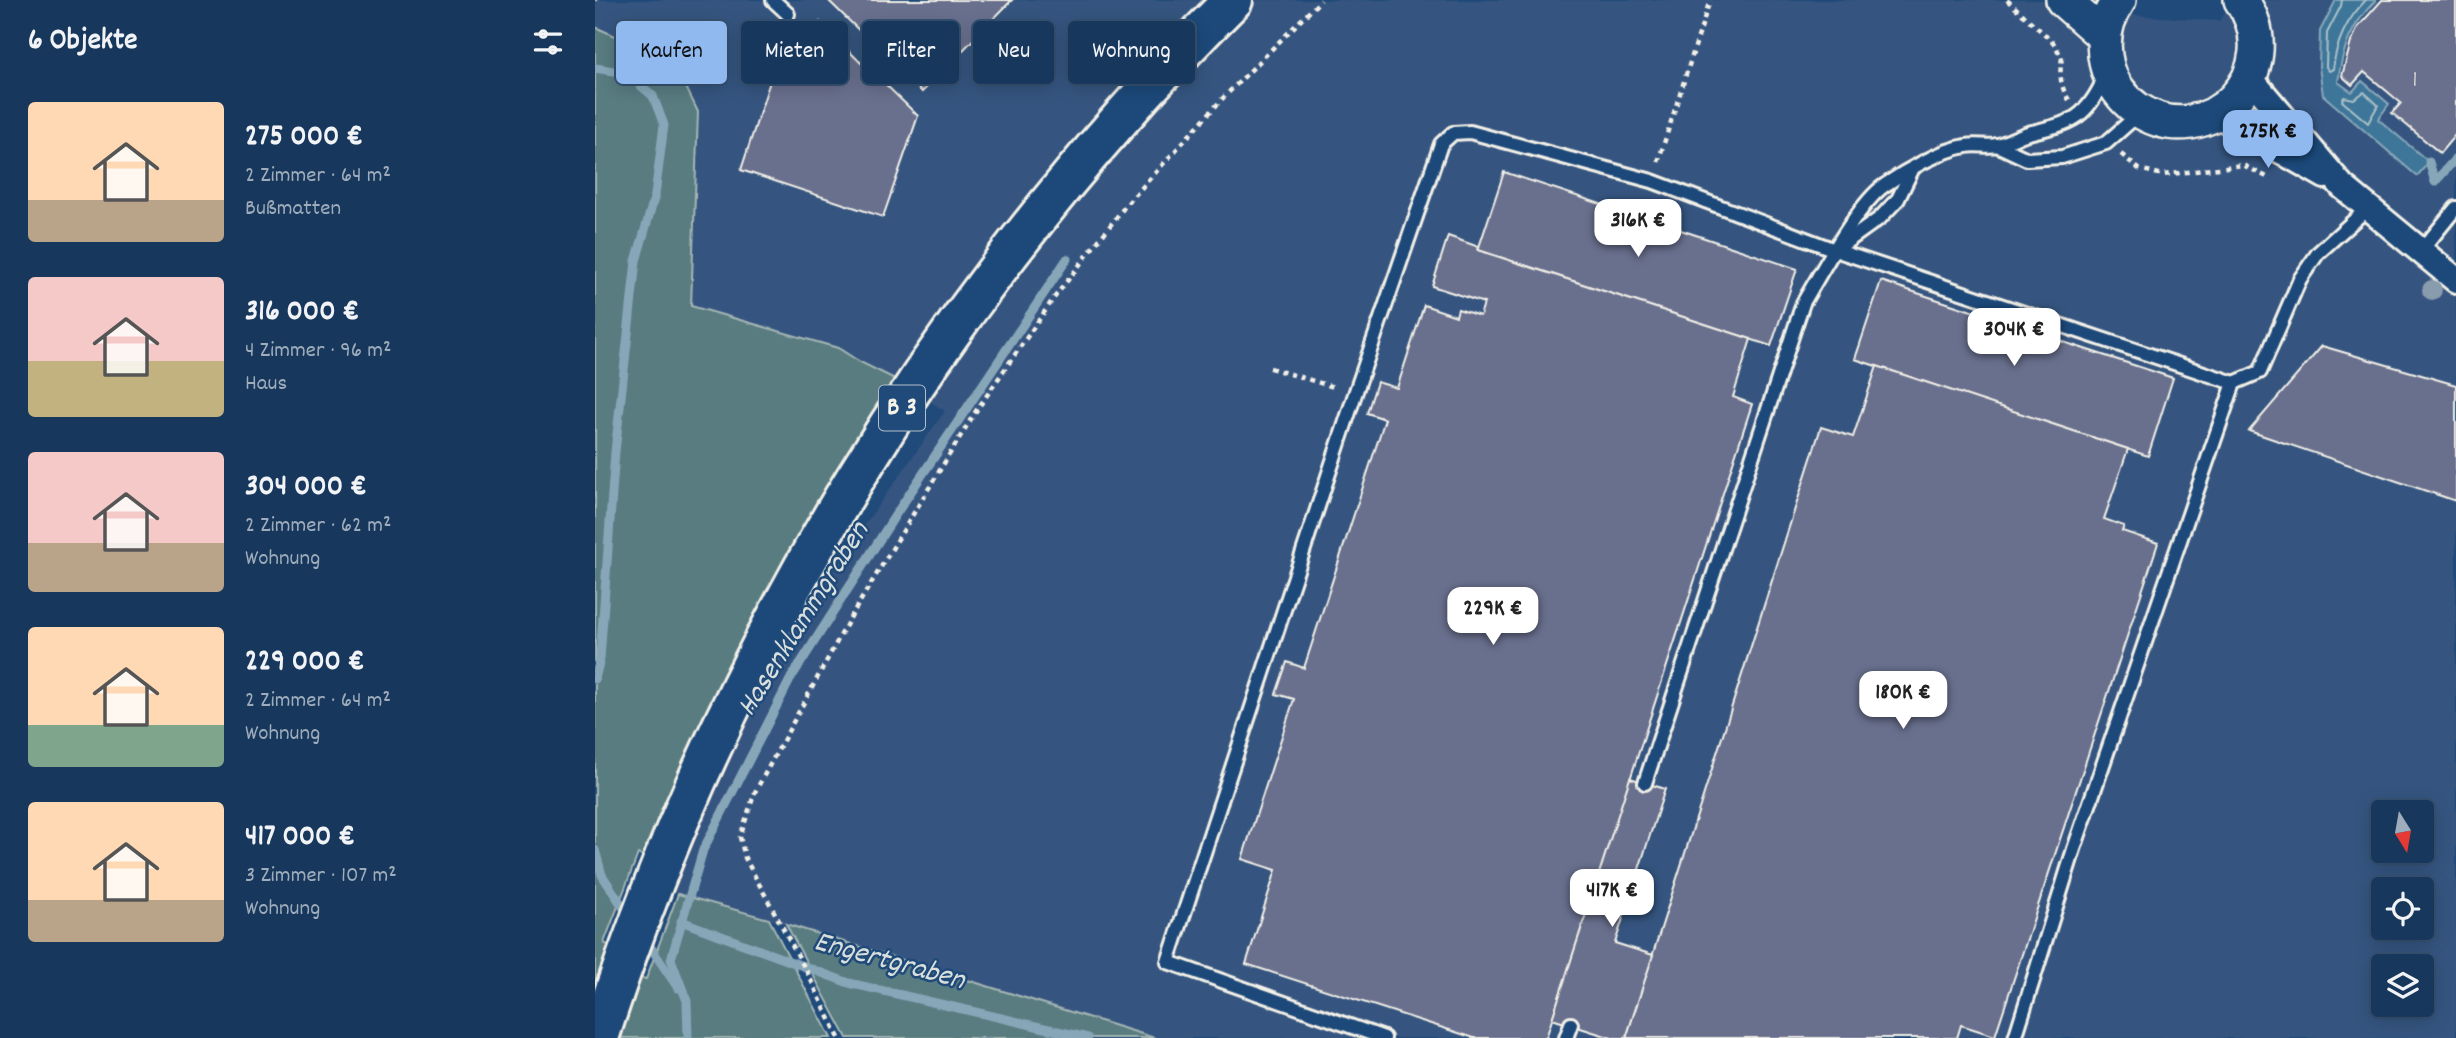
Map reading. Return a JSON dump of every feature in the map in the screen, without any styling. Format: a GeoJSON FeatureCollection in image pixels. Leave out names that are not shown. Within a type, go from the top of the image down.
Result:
{"type":"FeatureCollection","features":[{"type":"Feature","properties":{"kind":"main road","name":"B 3"},"geometry":{"type":"LineString","coordinates":[[599,1038],[658,874],[720,731],[748,672],[843,500],[913,390],[989,281],[1068,181],[1154,82],[1233,0]]}},
{"type":"Feature","properties":{"kind":"main road"},"geometry":{"type":"LineString","coordinates":[[2063,0],[2104,36]]}},
{"type":"Feature","properties":{"kind":"main road"},"geometry":{"type":"LineString","coordinates":[[2119,0],[2104,36],[2108,71],[2121,94],[2142,112],[2171,122],[2194,121],[2216,114],[2241,92],[2250,78],[2257,54],[2252,6]]}},
{"type":"Feature","properties":{"kind":"street"},"geometry":{"type":"LineString","coordinates":[[2250,78],[2342,186],[2456,280]]}},
{"type":"Feature","properties":{"kind":"street"},"geometry":{"type":"LineString","coordinates":[[2216,114],[2342,186]]}},
{"type":"Feature","properties":{"kind":"lane"},"geometry":{"type":"LineString","coordinates":[[773,0],[788,14]]}},
{"type":"Feature","properties":{"kind":"lane"},"geometry":{"type":"LineString","coordinates":[[1645,783],[1803,303],[1835,250],[1864,207],[1883,186],[1937,154],[1967,145],[1997,145],[2025,134],[2054,128],[2082,115],[2095,99],[2108,71]]}},
{"type":"Feature","properties":{"kind":"lane"},"geometry":{"type":"LineString","coordinates":[[1997,145],[2027,159],[2062,158],[2106,143],[2142,112]]}},
{"type":"Feature","properties":{"kind":"lane"},"geometry":{"type":"LineString","coordinates":[[1384,1038],[1168,962],[1350,408],[1441,144],[1453,132],[1471,132],[1652,181],[1835,250],[2234,383],[2260,372],[2300,279],[2318,253],[2368,208]]}},
{"type":"Feature","properties":{"kind":"lane"},"geometry":{"type":"LineString","coordinates":[[1835,250],[1880,218],[1898,199],[1912,170]]}},
{"type":"Feature","properties":{"kind":"lane"},"geometry":{"type":"LineString","coordinates":[[2421,251],[2456,208]]}},
{"type":"Feature","properties":{"kind":"lane"},"geometry":{"type":"LineString","coordinates":[[2015,1038],[2074,849],[2234,383]]}},
{"type":"Feature","properties":{"kind":"lane"},"geometry":{"type":"LineString","coordinates":[[1566,1038],[1571,1024]]}},
{"type":"Feature","properties":{"kind":"path"},"geometry":{"type":"LineString","coordinates":[[839,1038],[809,976],[745,858],[740,836],[755,792],[815,678],[896,540],[974,414],[1054,298],[1126,205],[1224,97],[1321,0]]}},
{"type":"Feature","properties":{"kind":"path"},"geometry":{"type":"LineString","coordinates":[[1657,163],[1710,0]]}},
{"type":"Feature","properties":{"kind":"path"},"geometry":{"type":"LineString","coordinates":[[1270,369],[1338,388]]}},
{"type":"Feature","properties":{"kind":"shaded area"},"geometry":{"type":"Polygon","coordinates":[[[595,0],[2107,0],[2133,15],[2219,21],[2236,0],[2456,0],[2456,1038],[1155,1038],[670,891],[736,737],[789,632],[945,411],[899,381],[838,348],[691,306],[698,112],[685,84],[727,84],[727,21],[616,21],[616,36],[595,27],[595,0]]]}},
{"type":"Feature","properties":{"kind":"green space"},"geometry":{"type":"Polygon","coordinates":[[[595,27],[616,36],[616,84],[685,84],[698,112],[691,306],[838,348],[899,381],[646,857],[638,854],[604,943],[612,947],[595,995],[595,27]]]}},
{"type":"Feature","properties":{"kind":"green space"},"geometry":{"type":"Polygon","coordinates":[[[678,894],[769,919],[831,1038],[619,1038],[638,977],[646,979],[678,894]]]}},
{"type":"Feature","properties":{"kind":"green space"},"geometry":{"type":"Polygon","coordinates":[[[786,924],[1155,1038],[847,1038],[786,924]]]}},
{"type":"Feature","properties":{"kind":"water"},"geometry":{"type":"Polygon","coordinates":[[[2336,0],[2376,0],[2354,28],[2342,58],[2338,82],[2352,92],[2362,81],[2389,104],[2378,119],[2429,162],[2417,176],[2323,95],[2319,67],[2320,31],[2336,0]]]}},
{"type":"Feature","properties":{"kind":"building"},"geometry":{"type":"Polygon","coordinates":[[[828,0],[1012,0],[991,21],[973,21],[973,40],[959,54],[959,21],[862,21],[862,33],[828,0]]]}},
{"type":"Feature","properties":{"kind":"building"},"geometry":{"type":"Polygon","coordinates":[[[2382,0],[2456,0],[2456,134],[2440,153],[2392,113],[2401,103],[2364,72],[2352,85],[2342,76],[2358,27],[2382,0]]]}},
{"type":"Feature","properties":{"kind":"building"},"geometry":{"type":"Polygon","coordinates":[[[848,50],[862,62],[862,84],[885,84],[918,116],[883,217],[741,170],[769,84],[848,84],[848,50]]]}},
{"type":"Feature","properties":{"kind":"building"},"geometry":{"type":"Polygon","coordinates":[[[914,84],[930,84],[922,92],[914,84]]]}},
{"type":"Feature","properties":{"kind":"building"},"geometry":{"type":"Polygon","coordinates":[[[1504,172],[1646,219],[1649,211],[1674,219],[1672,227],[1797,269],[1771,346],[1478,250],[1504,172]]]}},
{"type":"Feature","properties":{"kind":"building"},"geometry":{"type":"Polygon","coordinates":[[[1448,236],[1479,247],[1478,250],[1751,339],[1733,397],[1752,404],[1546,1038],[1474,1038],[1246,964],[1276,870],[1242,859],[1294,699],[1276,694],[1287,662],[1304,668],[1385,419],[1367,413],[1377,382],[1397,388],[1424,305],[1456,316],[1458,309],[1480,316],[1484,303],[1432,286],[1448,236]]]}},
{"type":"Feature","properties":{"kind":"building"},"geometry":{"type":"Polygon","coordinates":[[[1881,281],[2023,328],[2026,320],[2051,328],[2048,337],[2173,378],[2148,456],[1855,359],[1881,281]]]}},
{"type":"Feature","properties":{"kind":"building"},"geometry":{"type":"Polygon","coordinates":[[[2322,346],[2456,385],[2456,501],[2249,431],[2322,346]]]}},
{"type":"Feature","properties":{"kind":"building"},"geometry":{"type":"Polygon","coordinates":[[[1877,366],[2128,449],[2104,519],[2124,526],[2122,531],[2158,543],[1995,1036],[1961,1025],[1957,1038],[1626,1038],[1821,427],[1853,437],[1877,366]]]}},
{"type":"Feature","properties":{"kind":"building"},"geometry":{"type":"Polygon","coordinates":[[[1630,778],[1665,789],[1615,943],[1653,955],[1626,1038],[1612,1038],[1552,1019],[1630,778]]]}},
{"type":"Feature","properties":{"kind":"waterway"},"geometry":{"type":"LineString","coordinates":[[595,68],[626,73],[653,96],[664,125],[655,195],[636,261],[615,452],[600,659],[595,679]]}},
{"type":"Feature","properties":{"kind":"waterway"},"geometry":{"type":"LineString","coordinates":[[2429,162],[2435,182],[2456,158]]}},
{"type":"Feature","properties":{"kind":"waterway","name":"Hasenklammgraben"},"geometry":{"type":"LineString","coordinates":[[688,1038],[687,1001],[671,959],[703,850],[791,678],[896,514],[1067,259]]}},
{"type":"Feature","properties":{"kind":"waterway"},"geometry":{"type":"LineString","coordinates":[[595,850],[602,875],[629,916]]}},
{"type":"Feature","properties":{"kind":"waterway","name":"Engertgraben"},"geometry":{"type":"LineString","coordinates":[[681,921],[849,983],[1088,1038]]}},
{"type":"Feature","properties":{"kind":"waterway"},"geometry":{"type":"LineString","coordinates":[[645,939],[678,988]]}}]}
